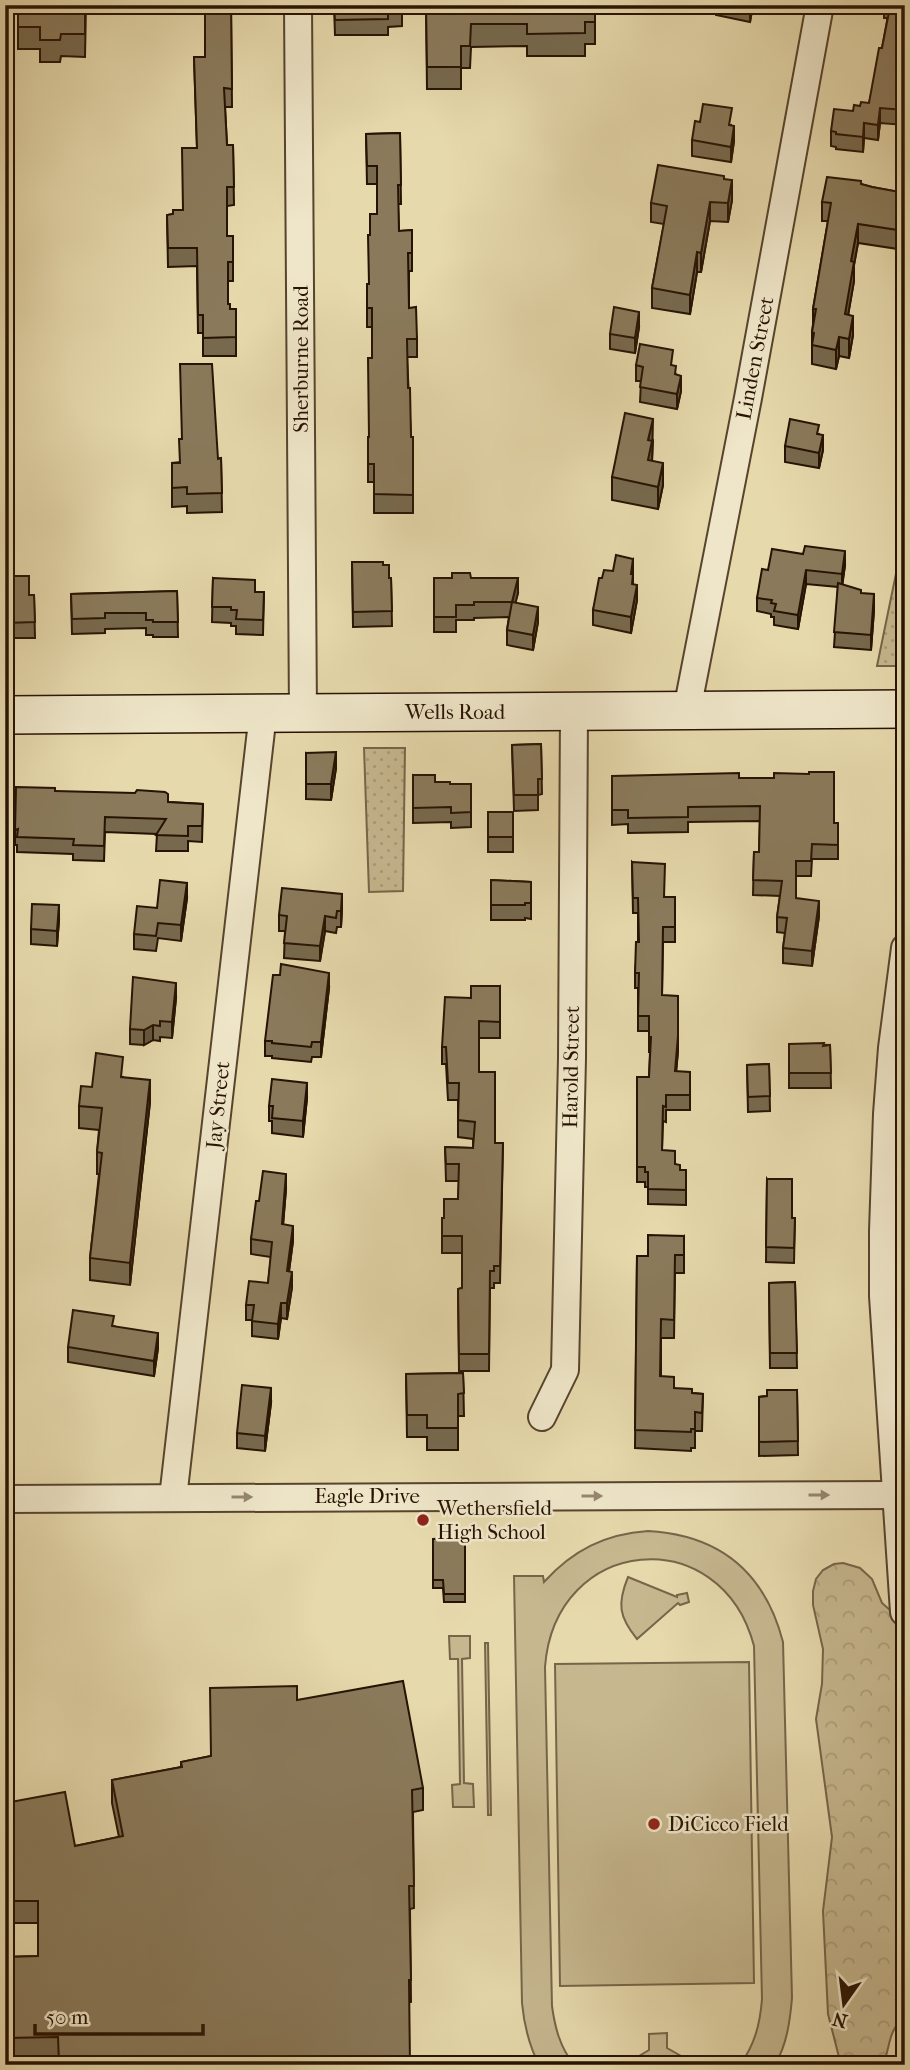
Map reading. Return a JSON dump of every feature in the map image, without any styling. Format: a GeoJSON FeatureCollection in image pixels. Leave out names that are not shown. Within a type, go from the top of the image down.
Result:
{"type":"FeatureCollection","features":[{"type":"Feature","properties":{"kind":"main road","name":"Wells Road"},"geometry":{"type":"LineString","coordinates":[[5,715],[905,709]]}},
{"type":"Feature","properties":{"kind":"street","name":"Sherburne Road"},"geometry":{"type":"LineString","coordinates":[[298,5],[303,713]]}},
{"type":"Feature","properties":{"kind":"street","name":"Linden Street"},"geometry":{"type":"LineString","coordinates":[[687,710],[820,5]]}},
{"type":"Feature","properties":{"kind":"street","name":"Harold Street"},"geometry":{"type":"LineString","coordinates":[[542,1417],[565,1370],[572,1058],[574,711]]}},
{"type":"Feature","properties":{"kind":"street","name":"Jay Street"},"geometry":{"type":"LineString","coordinates":[[173,1498],[263,713]]}},
{"type":"Feature","properties":{"kind":"street"},"geometry":{"type":"LineString","coordinates":[[904,1612],[883,1296],[883,1231],[890,1074],[905,948]]}},
{"type":"Feature","properties":{"kind":"street","name":"Eagle Drive"},"geometry":{"type":"LineString","coordinates":[[5,1499],[897,1495]]}},
{"type":"Feature","properties":{"kind":"green space"},"geometry":{"type":"Polygon","coordinates":[[[905,530],[905,666],[877,666],[905,530]]]}},
{"type":"Feature","properties":{"kind":"green space"},"geometry":{"type":"Polygon","coordinates":[[[364,748],[405,748],[403,891],[369,892],[364,748]]]}},
{"type":"Feature","properties":{"kind":"green space"},"geometry":{"type":"Polygon","coordinates":[[[648,1531],[697,1540],[736,1562],[764,1596],[783,1642],[792,1998],[785,2041],[775,2065],[740,2065],[756,2034],[762,1999],[754,1646],[736,1605],[709,1578],[676,1562],[641,1560],[607,1569],[577,1590],[555,1623],[545,1667],[552,2006],[559,2037],[574,2065],[539,2065],[526,2027],[522,2003],[514,1576],[543,1576],[544,1582],[566,1561],[591,1546],[618,1536],[648,1531]]]}},
{"type":"Feature","properties":{"kind":"green space"},"geometry":{"type":"Polygon","coordinates":[[[843,1563],[860,1568],[872,1579],[882,1603],[900,1619],[905,1637],[905,2016],[892,2033],[883,2065],[841,2065],[828,2014],[823,1911],[832,1837],[816,1719],[822,1684],[823,1649],[813,1605],[813,1591],[816,1579],[823,1570],[843,1563]]]}},
{"type":"Feature","properties":{"kind":"green space"},"geometry":{"type":"Polygon","coordinates":[[[628,1577],[677,1597],[687,1593],[689,1602],[680,1605],[678,1603],[637,1639],[623,1617],[622,1595],[628,1577]]]}},
{"type":"Feature","properties":{"kind":"green space"},"geometry":{"type":"Polygon","coordinates":[[[449,1636],[470,1636],[470,1658],[462,1659],[464,1783],[473,1784],[474,1807],[453,1807],[452,1785],[460,1784],[458,1659],[450,1659],[449,1636]]]}},
{"type":"Feature","properties":{"kind":"green space"},"geometry":{"type":"Polygon","coordinates":[[[485,1643],[488,1643],[491,1815],[488,1815],[485,1643]]]}},
{"type":"Feature","properties":{"kind":"green space","name":"DiCicco Field"},"geometry":{"type":"Polygon","coordinates":[[[749,1662],[754,1983],[560,1986],[555,1664],[749,1662]]]}},
{"type":"Feature","properties":{"kind":"green space"},"geometry":{"type":"Polygon","coordinates":[[[667,2033],[667,2048],[697,2065],[624,2065],[649,2050],[649,2034],[667,2033]]]}},
{"type":"Feature","properties":{"kind":"building"},"geometry":{"type":"Polygon","coordinates":[[[18,5],[85,5],[85,34],[61,34],[60,40],[40,40],[40,27],[18,27],[18,5]]]}},
{"type":"Feature","properties":{"kind":"building"},"geometry":{"type":"Polygon","coordinates":[[[205,5],[231,5],[232,89],[224,88],[227,145],[233,145],[234,187],[227,187],[227,236],[233,236],[233,262],[228,262],[228,304],[230,309],[236,309],[236,337],[203,338],[203,315],[198,315],[197,248],[168,248],[167,215],[173,214],[173,210],[183,210],[182,148],[197,148],[194,57],[205,57],[205,5]]]}},
{"type":"Feature","properties":{"kind":"building"},"geometry":{"type":"Polygon","coordinates":[[[334,5],[402,5],[402,11],[388,12],[388,19],[335,20],[334,5]]]}},
{"type":"Feature","properties":{"kind":"building"},"geometry":{"type":"Polygon","coordinates":[[[426,5],[595,5],[595,22],[585,22],[585,33],[527,34],[527,24],[471,24],[470,46],[461,46],[461,67],[427,67],[426,5]]]}},
{"type":"Feature","properties":{"kind":"building"},"geometry":{"type":"Polygon","coordinates":[[[887,5],[905,5],[905,110],[880,108],[878,125],[864,123],[863,137],[836,134],[831,131],[834,109],[853,111],[854,105],[869,103],[890,7],[887,5]]]}},
{"type":"Feature","properties":{"kind":"building"},"geometry":{"type":"Polygon","coordinates":[[[703,104],[732,108],[729,125],[734,126],[731,147],[692,140],[695,121],[700,122],[703,104]]]}},
{"type":"Feature","properties":{"kind":"building"},"geometry":{"type":"Polygon","coordinates":[[[400,133],[399,231],[412,230],[412,253],[408,253],[409,308],[416,307],[417,339],[407,339],[413,437],[413,495],[374,494],[374,464],[368,464],[368,358],[372,358],[372,308],[367,308],[368,235],[370,214],[377,214],[377,166],[367,166],[366,134],[400,133]]]}},
{"type":"Feature","properties":{"kind":"building"},"geometry":{"type":"Polygon","coordinates":[[[658,165],[724,176],[724,179],[732,180],[728,203],[710,202],[701,253],[697,252],[690,295],[652,288],[667,206],[651,203],[658,165]]]}},
{"type":"Feature","properties":{"kind":"building"},"geometry":{"type":"Polygon","coordinates":[[[827,177],[861,181],[861,184],[872,187],[905,193],[898,230],[858,224],[845,314],[853,316],[849,339],[839,337],[836,350],[812,345],[816,309],[813,309],[831,203],[822,202],[827,177]]]}},
{"type":"Feature","properties":{"kind":"building"},"geometry":{"type":"Polygon","coordinates":[[[614,307],[639,312],[635,338],[610,334],[614,307]]]}},
{"type":"Feature","properties":{"kind":"building"},"geometry":{"type":"Polygon","coordinates":[[[640,344],[673,350],[671,365],[676,366],[675,374],[681,376],[677,394],[640,387],[643,367],[636,365],[640,344]]]}},
{"type":"Feature","properties":{"kind":"building"},"geometry":{"type":"Polygon","coordinates":[[[180,364],[212,364],[222,493],[187,494],[187,487],[172,488],[172,463],[180,463],[179,439],[182,439],[180,364]]]}},
{"type":"Feature","properties":{"kind":"building"},"geometry":{"type":"Polygon","coordinates":[[[625,413],[653,419],[648,440],[652,441],[648,460],[663,463],[658,487],[612,477],[625,413]]]}},
{"type":"Feature","properties":{"kind":"building"},"geometry":{"type":"Polygon","coordinates":[[[790,419],[819,425],[817,434],[823,435],[819,453],[785,446],[790,419]]]}},
{"type":"Feature","properties":{"kind":"building"},"geometry":{"type":"Polygon","coordinates":[[[805,546],[845,551],[842,574],[806,570],[798,615],[774,611],[776,604],[771,603],[772,600],[757,598],[762,569],[768,570],[772,549],[803,554],[805,546]]]}},
{"type":"Feature","properties":{"kind":"building"},"geometry":{"type":"Polygon","coordinates":[[[616,555],[633,559],[632,584],[637,585],[631,617],[593,610],[599,578],[602,578],[604,570],[613,571],[616,555]]]}},
{"type":"Feature","properties":{"kind":"building"},"geometry":{"type":"Polygon","coordinates":[[[352,562],[383,562],[383,565],[389,565],[392,611],[353,612],[352,562]]]}},
{"type":"Feature","properties":{"kind":"building"},"geometry":{"type":"Polygon","coordinates":[[[452,573],[470,573],[471,578],[518,578],[512,602],[456,605],[456,617],[434,617],[434,578],[452,578],[452,573]]]}},
{"type":"Feature","properties":{"kind":"building"},"geometry":{"type":"Polygon","coordinates":[[[5,576],[29,576],[29,595],[34,595],[35,622],[5,623],[5,576]]]}},
{"type":"Feature","properties":{"kind":"building"},"geometry":{"type":"Polygon","coordinates":[[[213,578],[255,580],[255,592],[264,592],[263,620],[236,619],[237,610],[231,610],[231,607],[212,607],[213,578]]]}},
{"type":"Feature","properties":{"kind":"building"},"geometry":{"type":"Polygon","coordinates":[[[838,583],[861,590],[861,593],[874,594],[871,635],[834,632],[838,583]]]}},
{"type":"Feature","properties":{"kind":"building"},"geometry":{"type":"Polygon","coordinates":[[[177,591],[178,622],[153,622],[146,620],[146,613],[105,613],[105,618],[72,619],[71,594],[177,591]]]}},
{"type":"Feature","properties":{"kind":"building"},"geometry":{"type":"Polygon","coordinates":[[[512,602],[538,607],[533,635],[507,630],[512,602]]]}},
{"type":"Feature","properties":{"kind":"building"},"geometry":{"type":"Polygon","coordinates":[[[541,744],[542,779],[538,779],[538,795],[514,795],[512,745],[541,744]]]}},
{"type":"Feature","properties":{"kind":"building"},"geometry":{"type":"Polygon","coordinates":[[[336,752],[331,784],[306,784],[306,753],[336,752]]]}},
{"type":"Feature","properties":{"kind":"building"},"geometry":{"type":"Polygon","coordinates":[[[834,772],[834,823],[838,823],[838,845],[812,844],[811,861],[796,861],[796,898],[819,901],[812,951],[783,948],[787,918],[777,917],[782,881],[753,880],[754,852],[759,852],[760,806],[688,807],[688,817],[628,818],[628,810],[612,810],[612,776],[739,773],[739,778],[774,778],[774,773],[834,772]]]}},
{"type":"Feature","properties":{"kind":"building"},"geometry":{"type":"Polygon","coordinates":[[[413,775],[435,775],[435,782],[471,784],[471,812],[451,813],[451,807],[413,808],[413,775]]]}},
{"type":"Feature","properties":{"kind":"building"},"geometry":{"type":"Polygon","coordinates":[[[16,787],[55,788],[55,791],[165,792],[168,794],[168,802],[203,804],[202,826],[188,826],[188,836],[156,835],[166,819],[105,817],[104,846],[73,845],[74,839],[17,837],[16,787]]]}},
{"type":"Feature","properties":{"kind":"building"},"geometry":{"type":"Polygon","coordinates":[[[488,812],[513,812],[513,837],[488,837],[488,812]]]}},
{"type":"Feature","properties":{"kind":"building"},"geometry":{"type":"Polygon","coordinates":[[[632,862],[665,864],[664,897],[675,897],[675,927],[663,927],[662,995],[678,996],[675,1071],[690,1072],[690,1095],[666,1095],[666,1107],[663,1106],[662,1150],[675,1151],[675,1164],[680,1165],[680,1170],[686,1170],[686,1190],[648,1189],[648,1172],[645,1172],[645,1167],[637,1167],[637,1077],[649,1077],[651,1037],[649,1016],[638,1016],[639,973],[635,973],[636,942],[639,942],[638,898],[633,898],[632,862]]]}},
{"type":"Feature","properties":{"kind":"building"},"geometry":{"type":"Polygon","coordinates":[[[160,880],[187,883],[181,925],[158,923],[156,936],[134,934],[137,906],[157,908],[160,880]]]}},
{"type":"Feature","properties":{"kind":"building"},"geometry":{"type":"Polygon","coordinates":[[[491,880],[531,882],[531,903],[491,905],[491,880]]]}},
{"type":"Feature","properties":{"kind":"building"},"geometry":{"type":"Polygon","coordinates":[[[282,888],[342,894],[341,911],[337,911],[336,918],[325,916],[320,946],[284,943],[287,916],[279,915],[282,888]]]}},
{"type":"Feature","properties":{"kind":"building"},"geometry":{"type":"Polygon","coordinates":[[[32,904],[59,905],[57,931],[31,929],[32,904]]]}},
{"type":"Feature","properties":{"kind":"building"},"geometry":{"type":"Polygon","coordinates":[[[281,964],[329,973],[321,1042],[312,1042],[311,1047],[265,1041],[273,975],[280,975],[281,964]]]}},
{"type":"Feature","properties":{"kind":"building"},"geometry":{"type":"Polygon","coordinates":[[[133,977],[176,983],[172,1022],[160,1021],[160,1026],[153,1025],[144,1030],[130,1029],[133,977]]]}},
{"type":"Feature","properties":{"kind":"building"},"geometry":{"type":"Polygon","coordinates":[[[471,986],[500,986],[500,1022],[479,1021],[479,1072],[495,1072],[495,1143],[503,1143],[500,1266],[494,1266],[494,1271],[490,1271],[489,1354],[459,1354],[458,1289],[462,1288],[462,1236],[442,1236],[444,1199],[458,1199],[459,1164],[446,1164],[445,1147],[473,1148],[475,1122],[458,1120],[459,1083],[448,1083],[446,1047],[442,1047],[445,997],[471,998],[471,986]]]}},
{"type":"Feature","properties":{"kind":"building"},"geometry":{"type":"Polygon","coordinates":[[[824,1043],[823,1046],[830,1045],[831,1073],[789,1073],[789,1044],[824,1043]]]}},
{"type":"Feature","properties":{"kind":"building"},"geometry":{"type":"Polygon","coordinates":[[[96,1053],[123,1057],[121,1077],[150,1080],[130,1263],[90,1258],[102,1153],[97,1152],[102,1108],[79,1106],[81,1086],[92,1087],[96,1053]]]}},
{"type":"Feature","properties":{"kind":"building"},"geometry":{"type":"Polygon","coordinates":[[[769,1064],[770,1096],[748,1097],[747,1065],[769,1064]]]}},
{"type":"Feature","properties":{"kind":"building"},"geometry":{"type":"Polygon","coordinates":[[[272,1079],[307,1083],[303,1121],[272,1118],[273,1106],[269,1106],[272,1079]]]}},
{"type":"Feature","properties":{"kind":"building"},"geometry":{"type":"Polygon","coordinates":[[[263,1171],[286,1174],[282,1224],[293,1226],[287,1271],[292,1272],[287,1303],[281,1303],[278,1324],[252,1321],[254,1305],[246,1305],[249,1281],[268,1283],[272,1242],[251,1239],[263,1171]]]}},
{"type":"Feature","properties":{"kind":"building"},"geometry":{"type":"Polygon","coordinates":[[[767,1179],[792,1179],[794,1248],[766,1247],[767,1179]]]}},
{"type":"Feature","properties":{"kind":"building"},"geometry":{"type":"Polygon","coordinates":[[[648,1235],[684,1236],[684,1255],[675,1255],[674,1320],[661,1319],[660,1376],[674,1377],[674,1388],[692,1389],[692,1393],[703,1394],[702,1413],[695,1412],[695,1429],[691,1429],[691,1432],[635,1430],[637,1256],[648,1256],[648,1235]]]}},
{"type":"Feature","properties":{"kind":"building"},"geometry":{"type":"Polygon","coordinates":[[[795,1282],[797,1353],[770,1353],[769,1283],[795,1282]]]}},
{"type":"Feature","properties":{"kind":"building"},"geometry":{"type":"Polygon","coordinates":[[[73,1310],[114,1316],[112,1326],[158,1333],[154,1361],[68,1347],[73,1310]]]}},
{"type":"Feature","properties":{"kind":"building"},"geometry":{"type":"Polygon","coordinates":[[[463,1373],[464,1393],[458,1394],[458,1428],[427,1428],[427,1415],[407,1415],[406,1374],[463,1373]]]}},
{"type":"Feature","properties":{"kind":"building"},"geometry":{"type":"Polygon","coordinates":[[[242,1385],[271,1388],[265,1436],[237,1433],[242,1385]]]}},
{"type":"Feature","properties":{"kind":"building"},"geometry":{"type":"Polygon","coordinates":[[[767,1390],[797,1390],[798,1441],[759,1442],[759,1397],[767,1396],[767,1390]]]}},
{"type":"Feature","properties":{"kind":"building"},"geometry":{"type":"Polygon","coordinates":[[[465,1538],[465,1594],[444,1594],[443,1580],[433,1580],[433,1539],[465,1538]]]}},
{"type":"Feature","properties":{"kind":"building"},"geometry":{"type":"Polygon","coordinates":[[[403,1681],[423,1788],[412,1790],[414,1886],[409,1886],[410,2065],[56,2065],[59,2063],[58,2037],[5,2038],[5,1957],[38,1956],[38,1901],[5,1901],[5,1803],[65,1792],[75,1846],[123,1836],[112,1780],[182,1767],[181,1762],[211,1756],[210,1688],[297,1686],[297,1700],[403,1681]]]}},
{"type":"Feature","properties":{"kind":"place","name":"Wethersfield High School"},"geometry":{"type":"Point","coordinates":[423,1520]}},
{"type":"Feature","properties":{"kind":"place","name":"DiCicco Field"},"geometry":{"type":"Point","coordinates":[654,1824]}}]}
